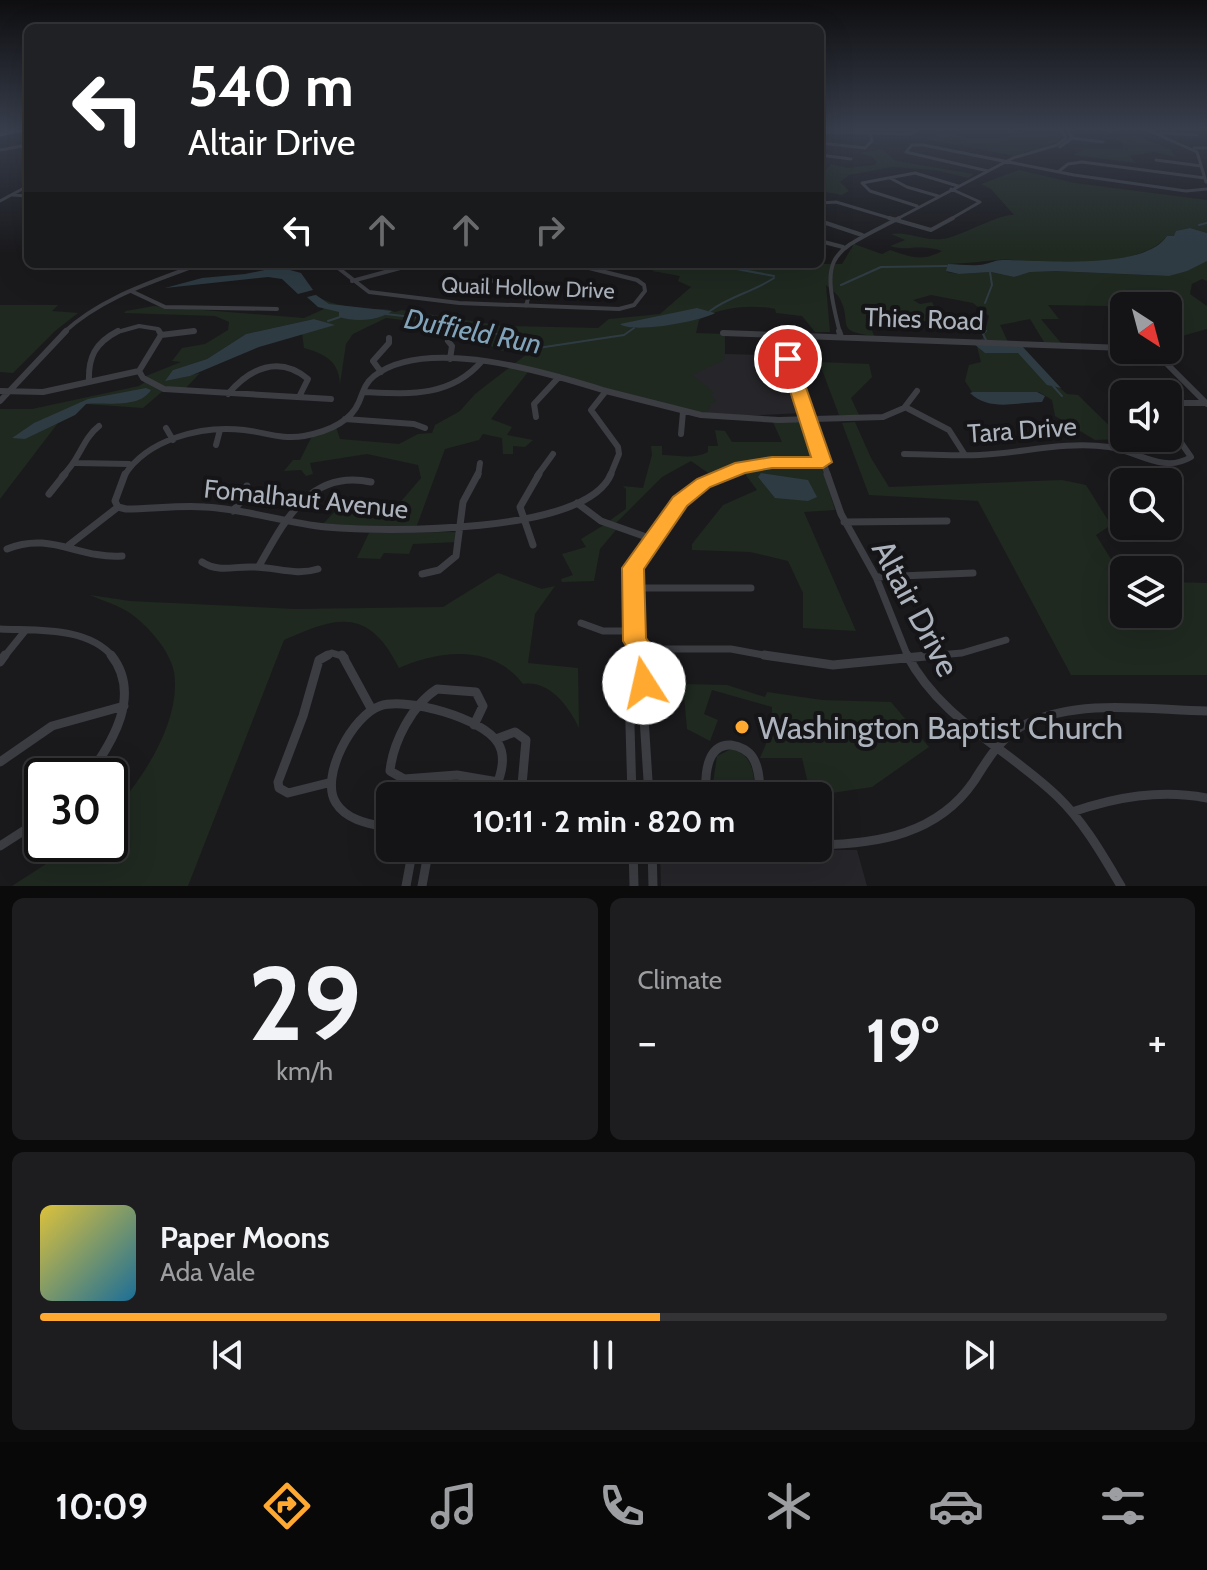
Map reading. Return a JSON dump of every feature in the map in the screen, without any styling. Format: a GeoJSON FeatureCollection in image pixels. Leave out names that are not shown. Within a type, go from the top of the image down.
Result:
{"type":"FeatureCollection","features":[{"type":"Feature","properties":{"kind":"street"},"geometry":{"type":"LineString","coordinates":[[1051,170],[1192,191],[1207,187],[1202,170]]}},
{"type":"Feature","properties":{"kind":"street"},"geometry":{"type":"LineString","coordinates":[[1146,170],[1205,178]]}},
{"type":"Feature","properties":{"kind":"street"},"geometry":{"type":"LineString","coordinates":[[841,337],[829,273],[834,258],[843,247],[988,171]]}},
{"type":"Feature","properties":{"kind":"street"},"geometry":{"type":"LineString","coordinates":[[918,206],[873,193],[862,184],[867,180],[917,173],[958,186]]}},
{"type":"Feature","properties":{"kind":"street"},"geometry":{"type":"LineString","coordinates":[[890,178],[907,187],[938,196]]}},
{"type":"Feature","properties":{"kind":"street"},"geometry":{"type":"LineString","coordinates":[[0,201],[24,188]]}},
{"type":"Feature","properties":{"kind":"street"},"geometry":{"type":"LineString","coordinates":[[824,203],[836,202],[934,229],[980,202],[951,189]]}},
{"type":"Feature","properties":{"kind":"street"},"geometry":{"type":"LineString","coordinates":[[11,195],[24,196]]}},
{"type":"Feature","properties":{"kind":"street"},"geometry":{"type":"LineString","coordinates":[[824,222],[862,235]]}},
{"type":"Feature","properties":{"kind":"street"},"geometry":{"type":"LineString","coordinates":[[824,242],[843,247]]}},
{"type":"Feature","properties":{"kind":"street"},"geometry":{"type":"LineString","coordinates":[[0,401],[69,327],[98,307],[190,268]]}},
{"type":"Feature","properties":{"kind":"street","name":"Quail Hollow Drive"},"geometry":{"type":"LineString","coordinates":[[337,268],[363,289],[453,303],[619,309],[634,305],[645,291],[644,285],[637,280],[589,268]]}},
{"type":"Feature","properties":{"kind":"street"},"geometry":{"type":"LineString","coordinates":[[352,281],[400,268]]}},
{"type":"Feature","properties":{"kind":"street"},"geometry":{"type":"LineString","coordinates":[[490,280],[525,291],[529,294],[526,306]]}},
{"type":"Feature","properties":{"kind":"street"},"geometry":{"type":"LineString","coordinates":[[131,291],[165,307],[277,309]]}},
{"type":"Feature","properties":{"kind":"street"},"geometry":{"type":"LineString","coordinates":[[89,382],[89,359],[108,336],[139,326],[156,328],[161,335]]}},
{"type":"Feature","properties":{"kind":"street"},"geometry":{"type":"LineString","coordinates":[[161,335],[194,331]]}},
{"type":"Feature","properties":{"kind":"street","name":"Thies Road"},"geometry":{"type":"LineString","coordinates":[[723,333],[1110,347]]}},
{"type":"Feature","properties":{"kind":"street","name":"Altair Drive"},"geometry":{"type":"LineString","coordinates":[[780,334],[844,522],[876,577],[908,659],[941,704],[1038,779],[1072,812],[1098,845],[1121,886]]}},
{"type":"Feature","properties":{"kind":"street"},"geometry":{"type":"LineString","coordinates":[[0,391],[43,392],[139,371],[161,335]]}},
{"type":"Feature","properties":{"kind":"street"},"geometry":{"type":"LineString","coordinates":[[381,372],[373,361],[389,343],[389,338]]}},
{"type":"Feature","properties":{"kind":"street"},"geometry":{"type":"LineString","coordinates":[[448,341],[452,346],[450,359]]}},
{"type":"Feature","properties":{"kind":"street"},"geometry":{"type":"LineString","coordinates":[[69,545],[118,507],[115,500],[119,484],[129,464],[146,452],[173,440],[220,430],[246,430],[274,437],[293,437],[324,430],[345,419],[355,409],[368,381],[381,372],[403,364],[450,359],[482,361],[559,377],[683,412],[732,418],[883,417],[905,407],[917,396],[917,391]]}},
{"type":"Feature","properties":{"kind":"street"},"geometry":{"type":"LineString","coordinates":[[363,392],[440,392],[472,373],[482,361]]}},
{"type":"Feature","properties":{"kind":"street"},"geometry":{"type":"LineString","coordinates":[[228,394],[245,375],[284,364],[295,367],[308,379],[299,397]]}},
{"type":"Feature","properties":{"kind":"street"},"geometry":{"type":"LineString","coordinates":[[1167,364],[1207,404]]}},
{"type":"Feature","properties":{"kind":"street"},"geometry":{"type":"LineString","coordinates":[[139,371],[145,379],[167,390],[331,399]]}},
{"type":"Feature","properties":{"kind":"street"},"geometry":{"type":"LineString","coordinates":[[536,417],[534,404],[559,377]]}},
{"type":"Feature","properties":{"kind":"street","name":"Fomalhaut Avenue"},"geometry":{"type":"LineString","coordinates":[[118,507],[200,507],[285,522],[389,531],[462,527],[523,519],[577,503],[602,486],[618,459],[615,437],[591,412],[593,404],[607,390]]}},
{"type":"Feature","properties":{"kind":"street"},"geometry":{"type":"LineString","coordinates":[[1182,403],[1207,404]]}},
{"type":"Feature","properties":{"kind":"street"},"geometry":{"type":"LineString","coordinates":[[905,407],[956,434],[965,455]]}},
{"type":"Feature","properties":{"kind":"street"},"geometry":{"type":"LineString","coordinates":[[681,434],[683,412]]}},
{"type":"Feature","properties":{"kind":"street"},"geometry":{"type":"LineString","coordinates":[[345,419],[414,424],[425,428]]}},
{"type":"Feature","properties":{"kind":"street"},"geometry":{"type":"LineString","coordinates":[[49,494],[52,485],[76,463],[89,433],[99,426]]}},
{"type":"Feature","properties":{"kind":"street"},"geometry":{"type":"LineString","coordinates":[[166,428],[173,440]]}},
{"type":"Feature","properties":{"kind":"street"},"geometry":{"type":"LineString","coordinates":[[216,445],[220,430]]}},
{"type":"Feature","properties":{"kind":"street","name":"Tara Drive"},"geometry":{"type":"LineString","coordinates":[[1131,452],[1168,465],[1186,462],[1191,457],[1190,451],[1182,441]]}},
{"type":"Feature","properties":{"kind":"street","name":"Tara Drive"},"geometry":{"type":"LineString","coordinates":[[904,454],[965,455],[1051,445],[1110,447]]}},
{"type":"Feature","properties":{"kind":"street"},"geometry":{"type":"LineString","coordinates":[[533,545],[520,507],[524,496],[553,454]]}},
{"type":"Feature","properties":{"kind":"street"},"geometry":{"type":"LineString","coordinates":[[632,782],[634,565],[684,497],[719,475],[764,463],[823,462]]}},
{"type":"Feature","properties":{"kind":"street"},"geometry":{"type":"LineString","coordinates":[[76,463],[129,464]]}},
{"type":"Feature","properties":{"kind":"street"},"geometry":{"type":"LineString","coordinates":[[422,574],[452,560],[462,540],[463,503],[480,472],[480,463]]}},
{"type":"Feature","properties":{"kind":"street"},"geometry":{"type":"LineString","coordinates":[[259,566],[301,501],[323,487],[348,479],[371,482]]}},
{"type":"Feature","properties":{"kind":"street"},"geometry":{"type":"LineString","coordinates":[[233,511],[248,493],[247,486]]}},
{"type":"Feature","properties":{"kind":"street"},"geometry":{"type":"LineString","coordinates":[[577,503],[601,521],[652,539]]}},
{"type":"Feature","properties":{"kind":"street"},"geometry":{"type":"LineString","coordinates":[[844,522],[947,521]]}},
{"type":"Feature","properties":{"kind":"street"},"geometry":{"type":"LineString","coordinates":[[7,549],[34,541],[69,545],[105,558],[122,556]]}},
{"type":"Feature","properties":{"kind":"street"},"geometry":{"type":"LineString","coordinates":[[202,562],[218,569],[259,566],[287,573],[318,569]]}},
{"type":"Feature","properties":{"kind":"street"},"geometry":{"type":"LineString","coordinates":[[876,577],[973,573]]}},
{"type":"Feature","properties":{"kind":"street"},"geometry":{"type":"LineString","coordinates":[[633,588],[751,588]]}},
{"type":"Feature","properties":{"kind":"street"},"geometry":{"type":"LineString","coordinates":[[581,623],[632,641],[642,650],[738,650],[826,665],[962,653],[1006,640]]}},
{"type":"Feature","properties":{"kind":"street"},"geometry":{"type":"LineString","coordinates":[[0,629],[77,636],[106,650],[123,676],[124,706],[112,741],[100,758]]}},
{"type":"Feature","properties":{"kind":"street"},"geometry":{"type":"LineString","coordinates":[[0,662],[25,631]]}},
{"type":"Feature","properties":{"kind":"street"},"geometry":{"type":"LineString","coordinates":[[642,650],[648,782]]}},
{"type":"Feature","properties":{"kind":"street"},"geometry":{"type":"LineString","coordinates":[[328,783],[288,793],[281,790],[278,782],[303,716],[319,660],[332,653],[344,656],[372,710]]}},
{"type":"Feature","properties":{"kind":"street"},"geometry":{"type":"LineString","coordinates":[[376,825],[347,813],[336,803],[328,783],[333,764],[354,728],[372,710],[395,702],[419,706],[474,725],[496,739],[502,755],[498,782],[457,775],[404,779],[391,774],[391,759],[419,706],[429,693],[438,689],[472,691],[481,698],[483,706],[474,725]]}},
{"type":"Feature","properties":{"kind":"street"},"geometry":{"type":"LineString","coordinates":[[0,762],[52,726],[124,706]]}},
{"type":"Feature","properties":{"kind":"street"},"geometry":{"type":"LineString","coordinates":[[832,845],[888,839],[928,824],[965,794],[995,747],[1022,726],[1059,713],[1207,711]]}},
{"type":"Feature","properties":{"kind":"street"},"geometry":{"type":"LineString","coordinates":[[496,739],[515,732],[526,740],[522,782]]}},
{"type":"Feature","properties":{"kind":"street"},"geometry":{"type":"LineString","coordinates":[[708,782],[711,757],[727,745],[741,748],[754,759],[758,782]]}},
{"type":"Feature","properties":{"kind":"street"},"geometry":{"type":"LineString","coordinates":[[1072,812],[1134,796],[1207,798]]}},
{"type":"Feature","properties":{"kind":"street"},"geometry":{"type":"LineString","coordinates":[[0,846],[24,831]]}},
{"type":"Feature","properties":{"kind":"street"},"geometry":{"type":"LineString","coordinates":[[406,886],[410,862]]}},
{"type":"Feature","properties":{"kind":"street"},"geometry":{"type":"LineString","coordinates":[[422,886],[426,862]]}},
{"type":"Feature","properties":{"kind":"street"},"geometry":{"type":"LineString","coordinates":[[633,862],[634,886]]}},
{"type":"Feature","properties":{"kind":"street"},"geometry":{"type":"LineString","coordinates":[[652,862],[653,886]]}},
{"type":"Feature","properties":{"kind":"shaded area"},"geometry":{"type":"Polygon","coordinates":[[[1190,228],[1207,233],[1207,261],[1169,276],[1054,271],[1030,272],[1014,277],[991,272],[959,274],[946,271],[948,264],[976,265],[1000,260],[1065,262],[1115,259],[1137,255],[1155,247],[1167,236],[1174,236],[1176,231],[1190,228]]]}},
{"type":"Feature","properties":{"kind":"shaded area"},"geometry":{"type":"Polygon","coordinates":[[[283,268],[301,273],[313,290],[298,294],[282,279],[268,277],[165,288],[202,278],[283,268]]]}},
{"type":"Feature","properties":{"kind":"shaded area"},"geometry":{"type":"Polygon","coordinates":[[[316,295],[329,304],[392,311],[374,319],[346,319],[339,317],[339,312],[318,307],[307,297],[316,295]]]}},
{"type":"Feature","properties":{"kind":"shaded area"},"geometry":{"type":"Polygon","coordinates":[[[697,308],[715,313],[683,323],[652,327],[620,324],[697,308]]]}},
{"type":"Feature","properties":{"kind":"shaded area"},"geometry":{"type":"Polygon","coordinates":[[[314,319],[335,325],[259,347],[190,376],[165,381],[173,370],[207,359],[246,334],[314,319]]]}},
{"type":"Feature","properties":{"kind":"shaded area"},"geometry":{"type":"Polygon","coordinates":[[[725,334],[725,354],[763,355],[763,348],[781,348],[803,413],[739,416],[697,412],[623,361],[725,334]]]}},
{"type":"Feature","properties":{"kind":"shaded area"},"geometry":{"type":"Polygon","coordinates":[[[974,344],[1022,346],[1061,388],[1047,385],[1018,353],[985,353],[974,344]]]}},
{"type":"Feature","properties":{"kind":"shaded area"},"geometry":{"type":"Polygon","coordinates":[[[146,388],[151,390],[139,400],[86,404],[75,415],[25,439],[12,438],[34,423],[88,399],[146,388]]]}},
{"type":"Feature","properties":{"kind":"shaded area"},"geometry":{"type":"Polygon","coordinates":[[[1037,392],[1045,396],[1042,402],[1004,405],[978,399],[970,393],[1037,392]]]}},
{"type":"Feature","properties":{"kind":"shaded area"},"geometry":{"type":"Polygon","coordinates":[[[761,473],[808,480],[817,497],[808,501],[775,498],[758,477],[761,473]]]}},
{"type":"Feature","properties":{"kind":"shaded area"},"geometry":{"type":"Polygon","coordinates":[[[832,850],[857,850],[867,886],[661,886],[660,862],[832,862],[832,850]]]}},
{"type":"Feature","properties":{"kind":"green space"},"geometry":{"type":"Polygon","coordinates":[[[874,170],[849,175],[840,182],[849,191],[842,195],[824,192],[824,172],[874,170]]]}},
{"type":"Feature","properties":{"kind":"green space"},"geometry":{"type":"Polygon","coordinates":[[[936,170],[974,174],[968,178],[936,170]]]}},
{"type":"Feature","properties":{"kind":"green space"},"geometry":{"type":"Polygon","coordinates":[[[1020,170],[1075,183],[1207,200],[1207,233],[1190,228],[1177,231],[1175,236],[1167,236],[1156,246],[1124,258],[1087,262],[1002,260],[948,264],[947,272],[991,272],[1014,277],[1033,271],[1168,276],[1207,260],[1207,281],[1202,279],[1192,284],[1190,294],[1207,306],[1207,329],[1182,336],[1182,292],[1110,292],[1110,309],[1107,306],[1048,305],[1059,319],[1041,319],[1061,343],[1044,342],[1030,319],[1000,325],[1009,344],[1019,345],[1061,389],[1067,394],[1078,395],[1110,426],[1110,439],[1095,440],[1055,416],[1052,400],[1039,392],[972,392],[965,381],[969,365],[981,362],[976,343],[983,338],[989,316],[973,303],[931,295],[913,300],[920,304],[932,302],[942,322],[922,321],[920,315],[903,314],[904,320],[875,319],[870,324],[874,336],[849,329],[840,299],[826,285],[830,332],[815,332],[802,316],[776,313],[775,309],[766,308],[726,309],[699,320],[696,333],[725,334],[724,360],[692,375],[715,393],[710,395],[717,401],[709,404],[711,407],[705,413],[657,403],[540,370],[528,372],[491,419],[512,427],[507,435],[533,440],[525,447],[513,446],[513,454],[503,454],[502,438],[483,434],[479,440],[445,449],[416,528],[323,524],[340,506],[355,510],[397,506],[421,478],[418,465],[367,454],[310,463],[313,474],[306,476],[301,470],[284,471],[293,460],[300,460],[312,436],[336,427],[340,439],[399,444],[418,434],[432,433],[435,425],[460,411],[475,394],[527,354],[497,350],[465,328],[386,318],[353,334],[346,344],[340,384],[337,370],[330,360],[304,348],[302,333],[333,325],[314,319],[246,334],[207,359],[173,370],[180,378],[200,373],[182,392],[164,390],[143,408],[86,404],[75,415],[58,423],[0,499],[0,409],[32,409],[139,386],[145,382],[141,378],[181,362],[172,361],[182,348],[205,344],[228,330],[229,322],[215,316],[124,313],[126,311],[154,306],[304,318],[324,309],[307,298],[314,295],[357,308],[402,310],[503,326],[598,328],[609,319],[660,314],[691,287],[678,281],[680,276],[652,271],[658,268],[824,268],[824,264],[842,264],[854,244],[882,254],[890,250],[910,256],[928,256],[942,251],[890,246],[905,240],[891,234],[942,239],[1014,215],[991,189],[981,184],[1020,170]]]}},
{"type":"Feature","properties":{"kind":"green space"},"geometry":{"type":"Polygon","coordinates":[[[0,305],[58,305],[52,311],[78,313],[13,373],[0,372],[0,305]]]}},
{"type":"Feature","properties":{"kind":"green space"},"geometry":{"type":"Polygon","coordinates":[[[819,362],[869,364],[872,377],[851,398],[859,415],[839,415],[819,362]]]}},
{"type":"Feature","properties":{"kind":"green space"},"geometry":{"type":"Polygon","coordinates":[[[772,420],[805,422],[816,458],[757,461],[711,475],[691,461],[662,477],[616,523],[609,521],[626,509],[626,489],[623,486],[643,488],[652,455],[651,446],[662,446],[662,455],[702,454],[708,452],[708,446],[718,446],[715,430],[725,431],[732,442],[782,442],[772,420]]]}},
{"type":"Feature","properties":{"kind":"green space"},"geometry":{"type":"Polygon","coordinates":[[[855,422],[871,458],[889,487],[1062,480],[1086,485],[1110,523],[1096,535],[1110,558],[1110,628],[1182,628],[1182,582],[1207,583],[1207,675],[1071,675],[978,501],[869,495],[842,423],[855,422]]]}},
{"type":"Feature","properties":{"kind":"green space"},"geometry":{"type":"Polygon","coordinates":[[[815,465],[822,468],[835,510],[804,512],[856,631],[803,628],[803,593],[788,561],[750,552],[692,550],[692,544],[723,505],[757,490],[742,470],[815,465]]]}},
{"type":"Feature","properties":{"kind":"green space"},"geometry":{"type":"Polygon","coordinates":[[[604,525],[616,530],[600,549],[594,581],[562,582],[561,579],[573,575],[562,554],[586,547],[581,539],[604,525]]]}},
{"type":"Feature","properties":{"kind":"green space"},"geometry":{"type":"Polygon","coordinates":[[[456,532],[458,542],[413,544],[409,554],[384,553],[380,559],[357,558],[369,533],[456,532]]]}},
{"type":"Feature","properties":{"kind":"green space"},"geometry":{"type":"Polygon","coordinates":[[[498,573],[542,589],[555,586],[535,614],[528,663],[578,668],[579,728],[564,704],[550,691],[542,686],[523,684],[497,662],[465,654],[448,655],[431,657],[399,668],[388,649],[364,626],[351,622],[321,625],[284,640],[188,886],[12,886],[49,862],[128,862],[128,794],[157,749],[172,710],[174,672],[163,647],[130,613],[90,595],[130,601],[296,609],[443,607],[498,573]]]}},
{"type":"Feature","properties":{"kind":"green space"},"geometry":{"type":"Polygon","coordinates":[[[683,684],[727,685],[765,697],[767,692],[822,700],[891,702],[929,747],[872,787],[832,793],[832,782],[808,782],[802,758],[760,758],[771,732],[772,707],[712,690],[704,714],[718,720],[710,741],[687,729],[683,684]]]}},
{"type":"Feature","properties":{"kind":"green space"},"geometry":{"type":"Polygon","coordinates":[[[731,749],[745,756],[754,782],[713,782],[717,756],[731,749]]]}},
{"type":"Feature","properties":{"kind":"waterway","name":"Duffield Run"},"geometry":{"type":"LineString","coordinates":[[1199,225],[1207,223]]}},
{"type":"Feature","properties":{"kind":"waterway","name":"Duffield Run"},"geometry":{"type":"LineString","coordinates":[[841,285],[881,267],[947,266]]}},
{"type":"Feature","properties":{"kind":"waterway"},"geometry":{"type":"LineString","coordinates":[[731,268],[774,276]]}},
{"type":"Feature","properties":{"kind":"waterway"},"geometry":{"type":"LineString","coordinates":[[985,303],[992,285],[990,272]]}},
{"type":"Feature","properties":{"kind":"waterway","name":"Duffield Run"},"geometry":{"type":"LineString","coordinates":[[710,311],[774,278]]}},
{"type":"Feature","properties":{"kind":"waterway","name":"Duffield Run"},"geometry":{"type":"LineString","coordinates":[[386,314],[464,323],[538,348],[624,335],[634,328]]}},
{"type":"Feature","properties":{"kind":"waterway","name":"Duffield Run"},"geometry":{"type":"LineString","coordinates":[[328,321],[340,317]]}},
{"type":"Feature","properties":{"kind":"waterway"},"geometry":{"type":"LineString","coordinates":[[986,331],[983,334],[987,342]]}},
{"type":"Feature","properties":{"kind":"waterway"},"geometry":{"type":"LineString","coordinates":[[1053,386],[1062,396]]}},
{"type":"Feature","properties":{"kind":"place","name":"Washington Baptist Church"},"geometry":{"type":"Point","coordinates":[742,727]}},
{"type":"Feature","properties":{"kind":"route"},"geometry":{"type":"LineString","coordinates":[[644,683],[642,650],[634,641],[633,568],[680,502],[703,483],[726,472],[756,464],[823,462],[788,359]]}}]}
